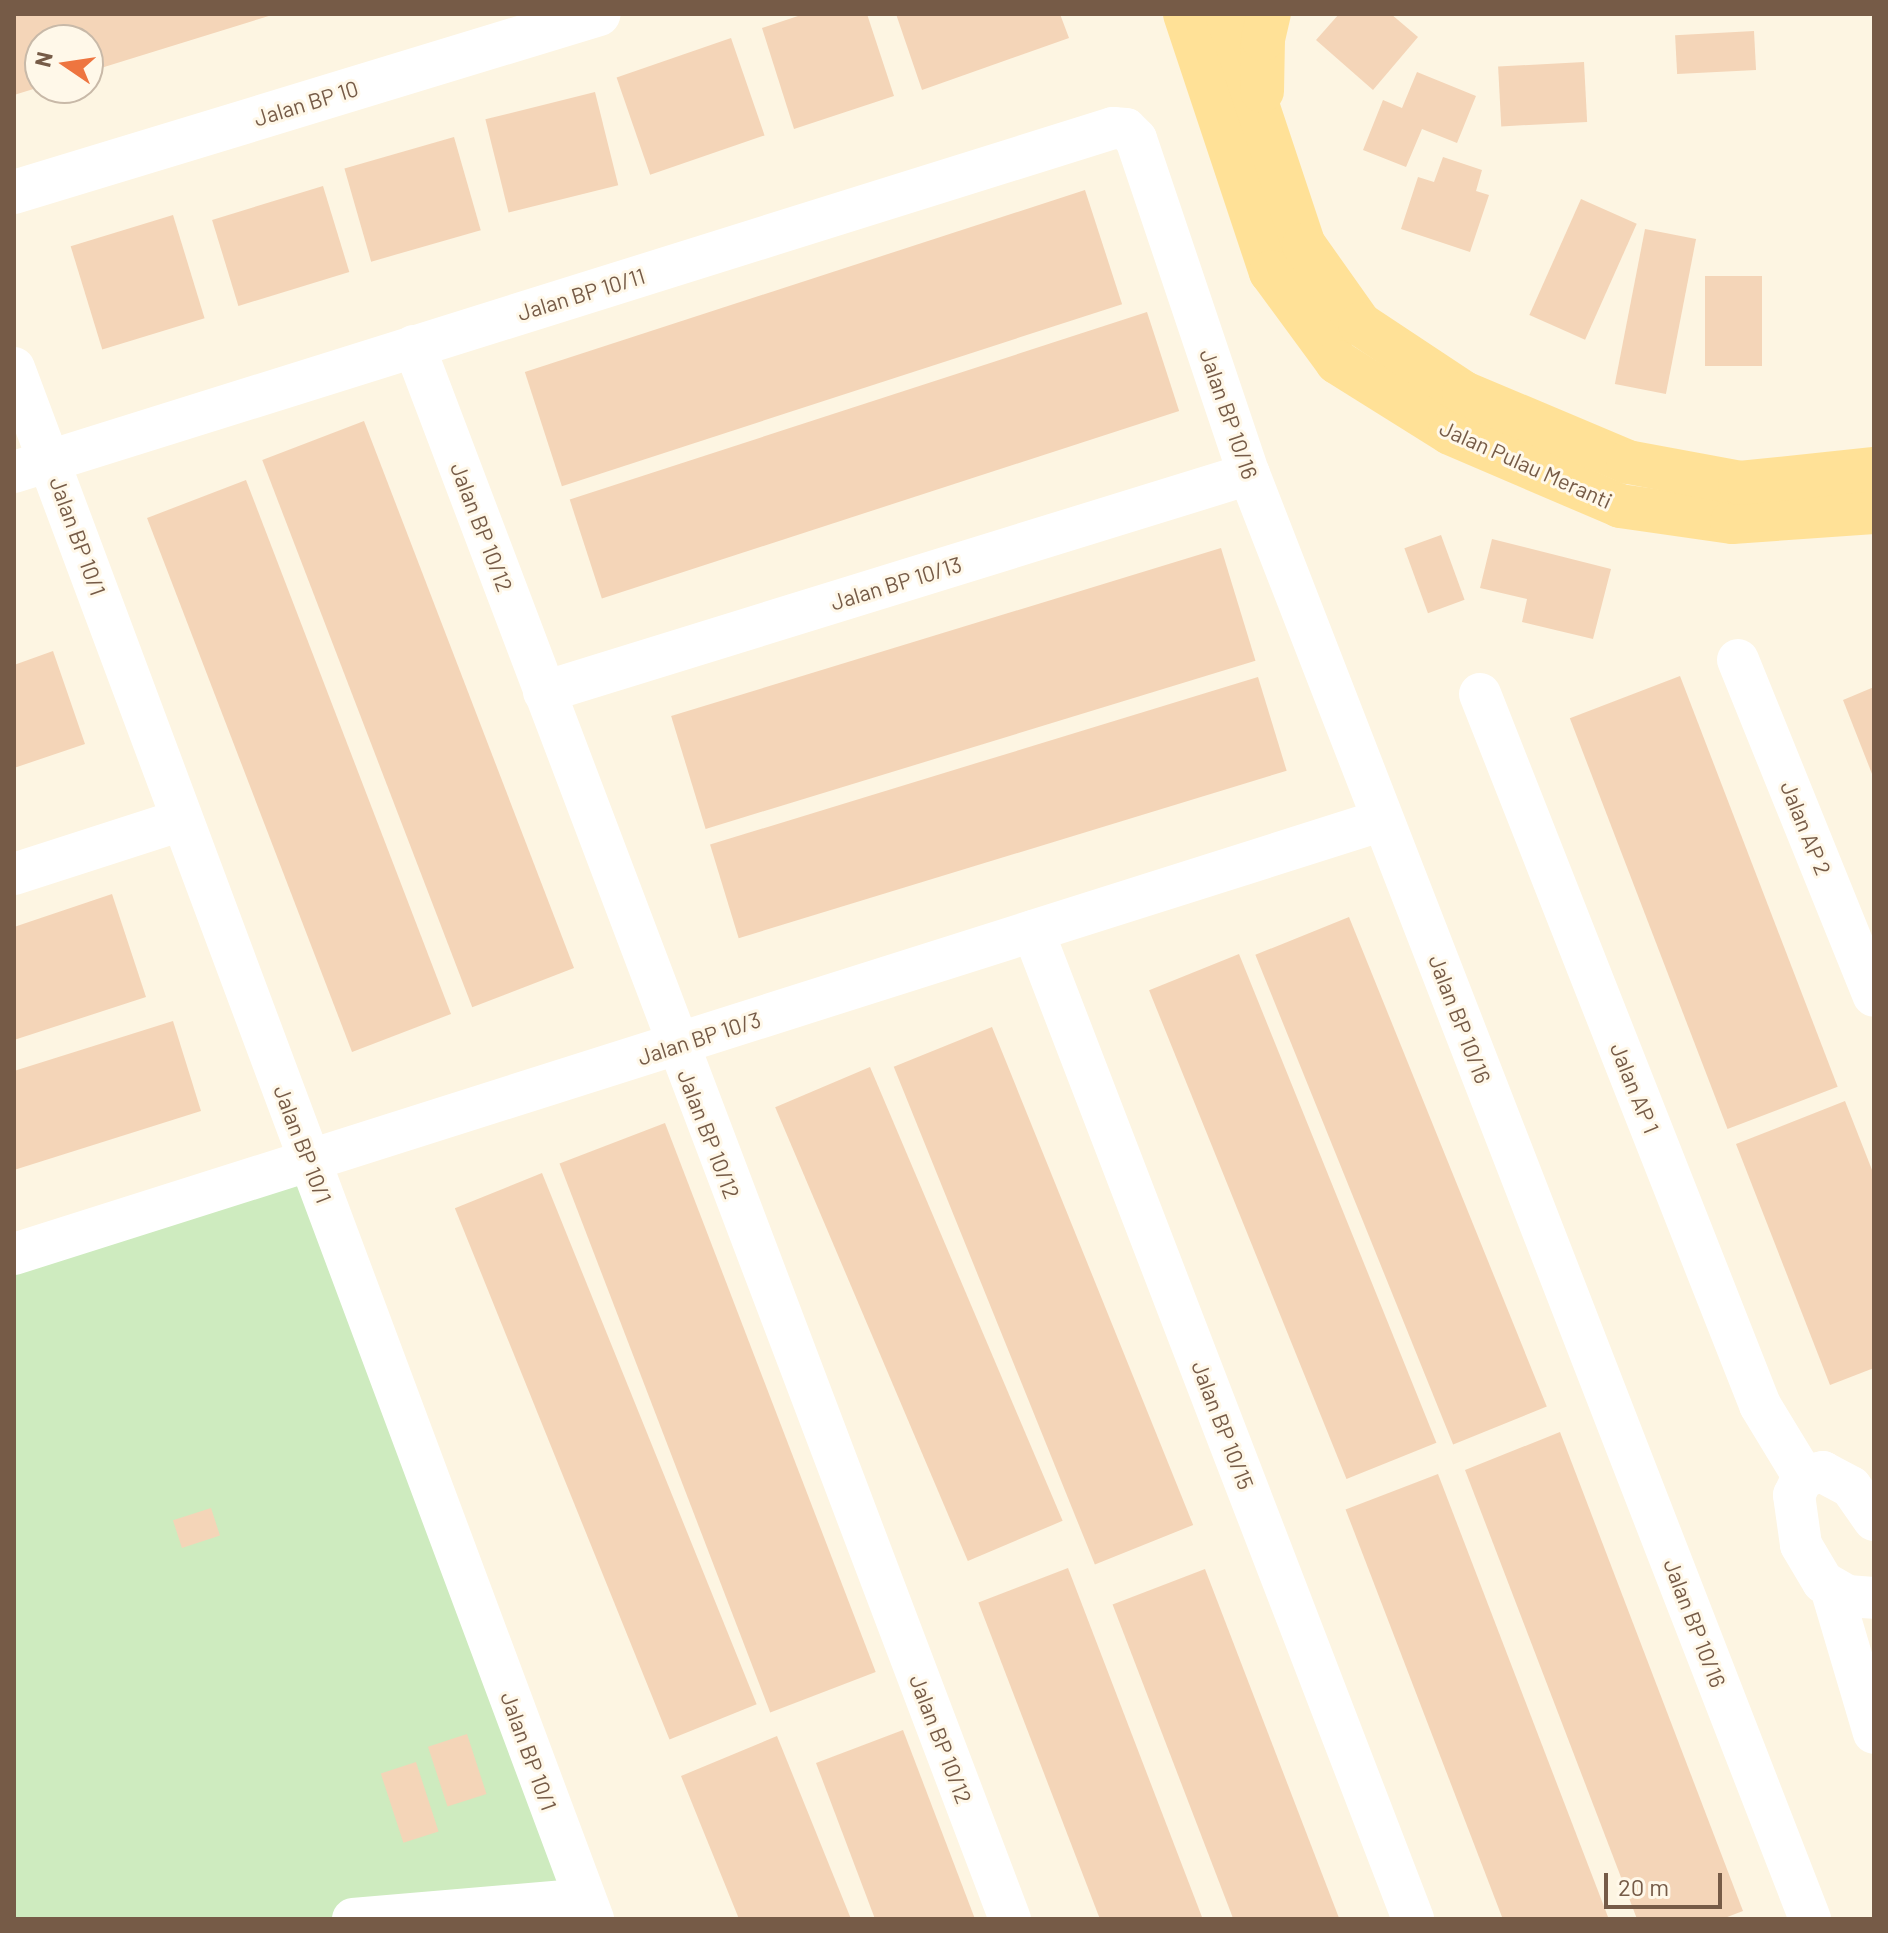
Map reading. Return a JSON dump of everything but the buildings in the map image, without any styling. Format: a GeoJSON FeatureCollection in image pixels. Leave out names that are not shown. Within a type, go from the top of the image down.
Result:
{"type":"FeatureCollection","features":[{"type":"Feature","properties":{"kind":"main road","name":"Jalan Pulau Meranti"},"geometry":{"type":"LineString","coordinates":[[1185,14],[1271,272],[1337,362],[1450,433],[1620,506],[1732,522],[1874,512]]}},
{"type":"Feature","properties":{"kind":"main road","name":"Jalan Pulau Meranti"},"geometry":{"type":"LineString","coordinates":[[1227,14],[1304,245],[1360,324],[1464,393],[1628,462],[1726,480],[1874,469]]}},
{"type":"Feature","properties":{"kind":"main road"},"geometry":{"type":"LineString","coordinates":[[1262,122],[1263,39],[1269,14]]}},
{"type":"Feature","properties":{"kind":"street","name":"Jalan BP 10"},"geometry":{"type":"LineString","coordinates":[[14,192],[599,14]]}},
{"type":"Feature","properties":{"kind":"street","name":"Jalan BP 10/11"},"geometry":{"type":"LineString","coordinates":[[32,466],[1113,128]]}},
{"type":"Feature","properties":{"kind":"street","name":"Jalan BP 10/16"},"geometry":{"type":"LineString","coordinates":[[1113,128],[1126,129],[1136,139],[1249,474],[1810,1919]]}},
{"type":"Feature","properties":{"kind":"street","name":"Jalan BP 10/12"},"geometry":{"type":"LineString","coordinates":[[414,346],[676,1046],[1010,1919]]}},
{"type":"Feature","properties":{"kind":"street","name":"Jalan BP 10/1"},"geometry":{"type":"LineString","coordinates":[[14,368],[32,466],[181,820],[589,1909]]}},
{"type":"Feature","properties":{"kind":"street","name":"Jalan BP 10/13"},"geometry":{"type":"LineString","coordinates":[[544,692],[1249,474]]}},
{"type":"Feature","properties":{"kind":"street","name":"Jalan AP 2"},"geometry":{"type":"LineString","coordinates":[[1738,660],[1874,996]]}},
{"type":"Feature","properties":{"kind":"street","name":"Jalan AP 1"},"geometry":{"type":"LineString","coordinates":[[1480,694],[1760,1405],[1803,1476]]}},
{"type":"Feature","properties":{"kind":"street"},"geometry":{"type":"LineString","coordinates":[[14,874],[181,820]]}},
{"type":"Feature","properties":{"kind":"street","name":"Jalan BP 10/3"},"geometry":{"type":"LineString","coordinates":[[14,1254],[1383,820]]}},
{"type":"Feature","properties":{"kind":"street","name":"Jalan BP 10/15"},"geometry":{"type":"LineString","coordinates":[[1033,931],[1413,1919]]}},
{"type":"Feature","properties":{"kind":"street"},"geometry":{"type":"LineString","coordinates":[[1866,1493],[1823,1472],[1803,1476],[1794,1495],[1798,1531],[1817,1573],[1831,1588],[1860,1637],[1874,1733]]}},
{"type":"Feature","properties":{"kind":"street"},"geometry":{"type":"LineString","coordinates":[[1831,1588],[1874,1598]]}},
{"type":"Feature","properties":{"kind":"street"},"geometry":{"type":"LineString","coordinates":[[353,1919],[589,1909]]}},
{"type":"Feature","properties":{"kind":"green space"},"geometry":{"type":"Polygon","coordinates":[[[309,1160],[585,1899],[337,1919],[14,1919],[14,1254],[309,1160]]]}}]}
